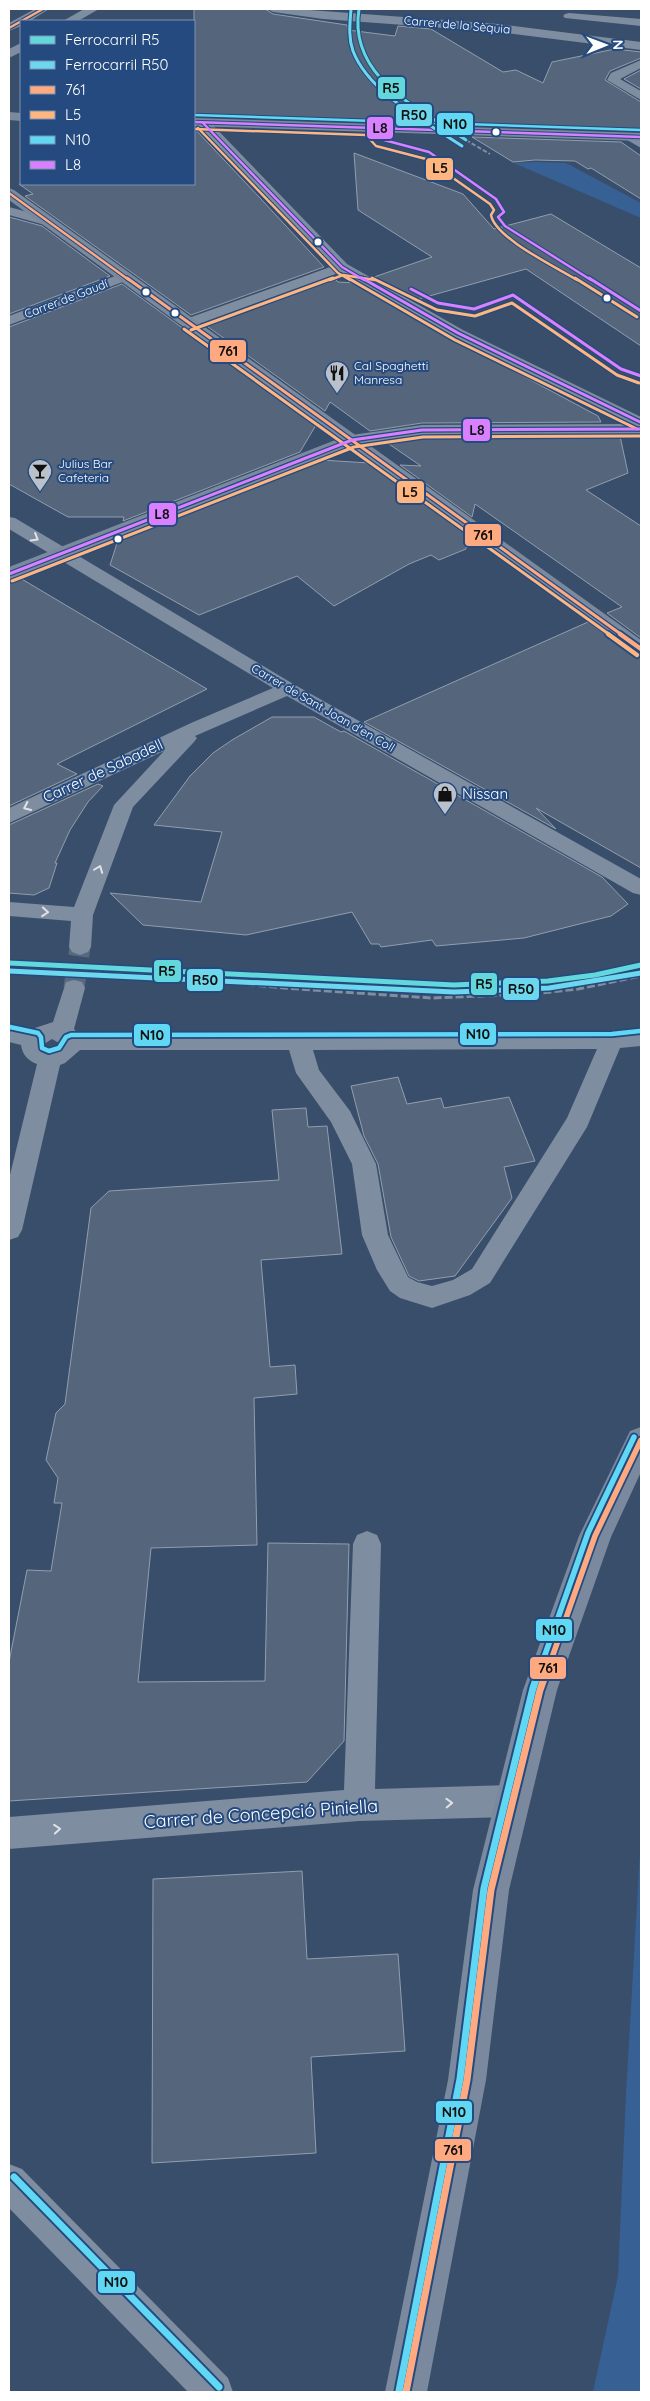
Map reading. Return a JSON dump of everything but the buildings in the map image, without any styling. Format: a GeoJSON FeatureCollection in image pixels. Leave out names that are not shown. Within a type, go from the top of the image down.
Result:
{"type":"FeatureCollection","features":[{"type":"Feature","properties":{"kind":"street"},"geometry":{"type":"LineString","coordinates":[[23,20],[43,9]]}},
{"type":"Feature","properties":{"kind":"street"},"geometry":{"type":"LineString","coordinates":[[67,14],[93,9]]}},
{"type":"Feature","properties":{"kind":"street","name":"Carrer de la Sèquia"},"geometry":{"type":"LineString","coordinates":[[273,9],[323,16],[384,14],[641,46]]}},
{"type":"Feature","properties":{"kind":"street"},"geometry":{"type":"LineString","coordinates":[[549,34],[560,28],[569,13],[641,23]]}},
{"type":"Feature","properties":{"kind":"street"},"geometry":{"type":"LineString","coordinates":[[9,28],[20,22]]}},
{"type":"Feature","properties":{"kind":"street"},"geometry":{"type":"LineString","coordinates":[[9,42],[20,36]]}},
{"type":"Feature","properties":{"kind":"street"},"geometry":{"type":"LineString","coordinates":[[9,54],[20,48]]}},
{"type":"Feature","properties":{"kind":"street"},"geometry":{"type":"LineString","coordinates":[[641,64],[615,76],[613,80],[641,96]]}},
{"type":"Feature","properties":{"kind":"street"},"geometry":{"type":"LineString","coordinates":[[198,122],[637,139]]}},
{"type":"Feature","properties":{"kind":"street"},"geometry":{"type":"LineString","coordinates":[[198,122],[342,267],[458,333],[641,423]]}},
{"type":"Feature","properties":{"kind":"street"},"geometry":{"type":"LineString","coordinates":[[9,193],[45,221],[641,649]]}},
{"type":"Feature","properties":{"kind":"street"},"geometry":{"type":"LineString","coordinates":[[9,211],[45,221]]}},
{"type":"Feature","properties":{"kind":"street"},"geometry":{"type":"LineString","coordinates":[[188,323],[342,267]]}},
{"type":"Feature","properties":{"kind":"street","name":"Carrer de Gaudí"},"geometry":{"type":"LineString","coordinates":[[9,321],[123,277]]}},
{"type":"Feature","properties":{"kind":"street"},"geometry":{"type":"LineString","coordinates":[[9,574],[352,440],[422,430],[641,429]]}},
{"type":"Feature","properties":{"kind":"street","name":"Carrer de Sant Joan d'en Coll"},"geometry":{"type":"LineString","coordinates":[[9,522],[288,689],[641,888]]}},
{"type":"Feature","properties":{"kind":"street","name":"Carrer de Sabadell"},"geometry":{"type":"LineString","coordinates":[[9,816],[198,727],[288,689]]}},
{"type":"Feature","properties":{"kind":"street"},"geometry":{"type":"LineString","coordinates":[[80,947],[82,915],[124,805],[198,727]]}},
{"type":"Feature","properties":{"kind":"street"},"geometry":{"type":"LineString","coordinates":[[9,909],[82,915]]}},
{"type":"Feature","properties":{"kind":"street"},"geometry":{"type":"LineString","coordinates":[[74,988],[67,1036],[70,1047],[64,1054],[50,1058],[39,1056],[34,1052],[32,1045],[34,1039],[44,1031],[67,1036],[298,1040],[612,1041],[641,1038]]}},
{"type":"Feature","properties":{"kind":"street"},"geometry":{"type":"LineString","coordinates":[[9,1034],[34,1039]]}},
{"type":"Feature","properties":{"kind":"street"},"geometry":{"type":"LineString","coordinates":[[298,1040],[308,1073],[341,1117],[364,1164],[375,1235],[390,1270],[399,1284],[409,1291],[432,1297],[461,1288],[481,1276],[578,1121],[612,1041]]}},
{"type":"Feature","properties":{"kind":"street"},"geometry":{"type":"LineString","coordinates":[[9,1230],[50,1058]]}},
{"type":"Feature","properties":{"kind":"street"},"geometry":{"type":"LineString","coordinates":[[406,2392],[467,2080],[491,1890],[540,1690],[563,1621],[595,1536],[641,1440]]}},
{"type":"Feature","properties":{"kind":"street"},"geometry":{"type":"LineString","coordinates":[[359,1805],[367,1544]]}},
{"type":"Feature","properties":{"kind":"street","name":"Carrer de Concepció Piniella"},"geometry":{"type":"LineString","coordinates":[[9,1833],[359,1805],[513,1801]]}},
{"type":"Feature","properties":{"kind":"street"},"geometry":{"type":"LineString","coordinates":[[9,2182],[214,2392]]}},
{"type":"Feature","properties":{"kind":"shaded area"},"geometry":{"type":"Polygon","coordinates":[[[514,163],[566,163],[641,203],[641,218],[514,163]]]}},
{"type":"Feature","properties":{"kind":"shaded area"},"geometry":{"type":"Polygon","coordinates":[[[641,1834],[641,2392],[593,2392],[618,2276],[641,1834]]]}},
{"type":"Feature","properties":{"kind":"tunnel"},"geometry":{"type":"LineString","coordinates":[[74,988],[80,947]]}},
{"type":"Feature","properties":{"kind":"railway"},"geometry":{"type":"LineString","coordinates":[[466,140],[490,154]]}},
{"type":"Feature","properties":{"kind":"railway"},"geometry":{"type":"LineString","coordinates":[[39,965],[284,988],[432,998],[532,994],[578,989],[641,976]]}},
{"type":"Feature","properties":{"kind":"rail line","name":"R50"},"geometry":{"type":"LineString","coordinates":[[351,9],[349,32],[353,51],[362,68],[392,99],[462,146]]}},
{"type":"Feature","properties":{"kind":"rail line","name":"R5"},"geometry":{"type":"LineString","coordinates":[[359,9],[357,32],[361,50],[370,66],[399,95],[466,140]]}},
{"type":"Feature","properties":{"kind":"rail line","name":"R5"},"geometry":{"type":"LineString","coordinates":[[9,963],[454,985],[548,981],[595,975],[641,965]]}},
{"type":"Feature","properties":{"kind":"rail line","name":"R50"},"geometry":{"type":"LineString","coordinates":[[9,971],[454,992],[549,988],[596,982],[641,973]]}},
{"type":"Feature","properties":{"kind":"transit line","name":"761"},"geometry":{"type":"LineString","coordinates":[[23,20],[43,9]]}},
{"type":"Feature","properties":{"kind":"transit line","name":"761"},"geometry":{"type":"LineString","coordinates":[[9,28],[20,22]]}},
{"type":"Feature","properties":{"kind":"transit line","name":"N10"},"geometry":{"type":"LineString","coordinates":[[195,115],[641,130]]}},
{"type":"Feature","properties":{"kind":"transit line","name":"L8"},"geometry":{"type":"LineString","coordinates":[[195,122],[641,137]]}},
{"type":"Feature","properties":{"kind":"transit line","name":"L8"},"geometry":{"type":"LineString","coordinates":[[203,123],[342,267],[458,333],[640,422]]}},
{"type":"Feature","properties":{"kind":"transit line","name":"L5"},"geometry":{"type":"LineString","coordinates":[[198,128],[338,273],[455,340],[637,429]]}},
{"type":"Feature","properties":{"kind":"transit line","name":"L5"},"geometry":{"type":"LineString","coordinates":[[195,129],[366,135],[376,146],[426,159],[490,204],[494,210],[491,215],[492,221],[504,235],[637,317]]}},
{"type":"Feature","properties":{"kind":"transit line","name":"L8"},"geometry":{"type":"LineString","coordinates":[[384,140],[429,152],[496,199],[504,212],[498,217],[505,226],[641,311]]}},
{"type":"Feature","properties":{"kind":"transit line","name":"761"},"geometry":{"type":"LineString","coordinates":[[9,193],[641,649]]}},
{"type":"Feature","properties":{"kind":"transit line","name":"L5"},"geometry":{"type":"LineString","coordinates":[[191,330],[343,275],[371,278],[437,310],[475,316],[512,303],[617,375],[639,383]]}},
{"type":"Feature","properties":{"kind":"transit line","name":"L8"},"geometry":{"type":"LineString","coordinates":[[411,289],[438,303],[474,309],[513,295],[621,369],[641,376]]}},
{"type":"Feature","properties":{"kind":"transit line","name":"L5"},"geometry":{"type":"LineString","coordinates":[[184,329],[637,655]]}},
{"type":"Feature","properties":{"kind":"transit line","name":"L8"},"geometry":{"type":"LineString","coordinates":[[9,574],[352,440],[422,430],[641,429]]}},
{"type":"Feature","properties":{"kind":"transit line","name":"L5"},"geometry":{"type":"LineString","coordinates":[[12,581],[354,447],[423,437],[641,436]]}},
{"type":"Feature","properties":{"kind":"transit line","name":"N10"},"geometry":{"type":"LineString","coordinates":[[10,1027],[38,1033],[41,1037],[42,1048],[49,1051],[59,1048],[66,1037],[71,1035],[612,1034],[640,1031]]}},
{"type":"Feature","properties":{"kind":"transit line","name":"N10"},"geometry":{"type":"LineString","coordinates":[[399,2391],[460,2079],[484,1888],[533,1688],[588,1533],[634,1437]]}},
{"type":"Feature","properties":{"kind":"transit line","name":"761"},"geometry":{"type":"LineString","coordinates":[[406,2392],[467,2080],[491,1890],[540,1690],[595,1536],[641,1440]]}},
{"type":"Feature","properties":{"kind":"transit line","name":"N10"},"geometry":{"type":"LineString","coordinates":[[14,2177],[219,2387]]}},
{"type":"Feature","properties":{"kind":"place","name":"Cal Spaghetti Manresa"},"geometry":{"type":"Point","coordinates":[337,394]}},
{"type":"Feature","properties":{"kind":"place","name":"Julius Bar Cafeteria"},"geometry":{"type":"Point","coordinates":[40,492]}},
{"type":"Feature","properties":{"kind":"place","name":"Nissan"},"geometry":{"type":"Point","coordinates":[445,815]}}]}
